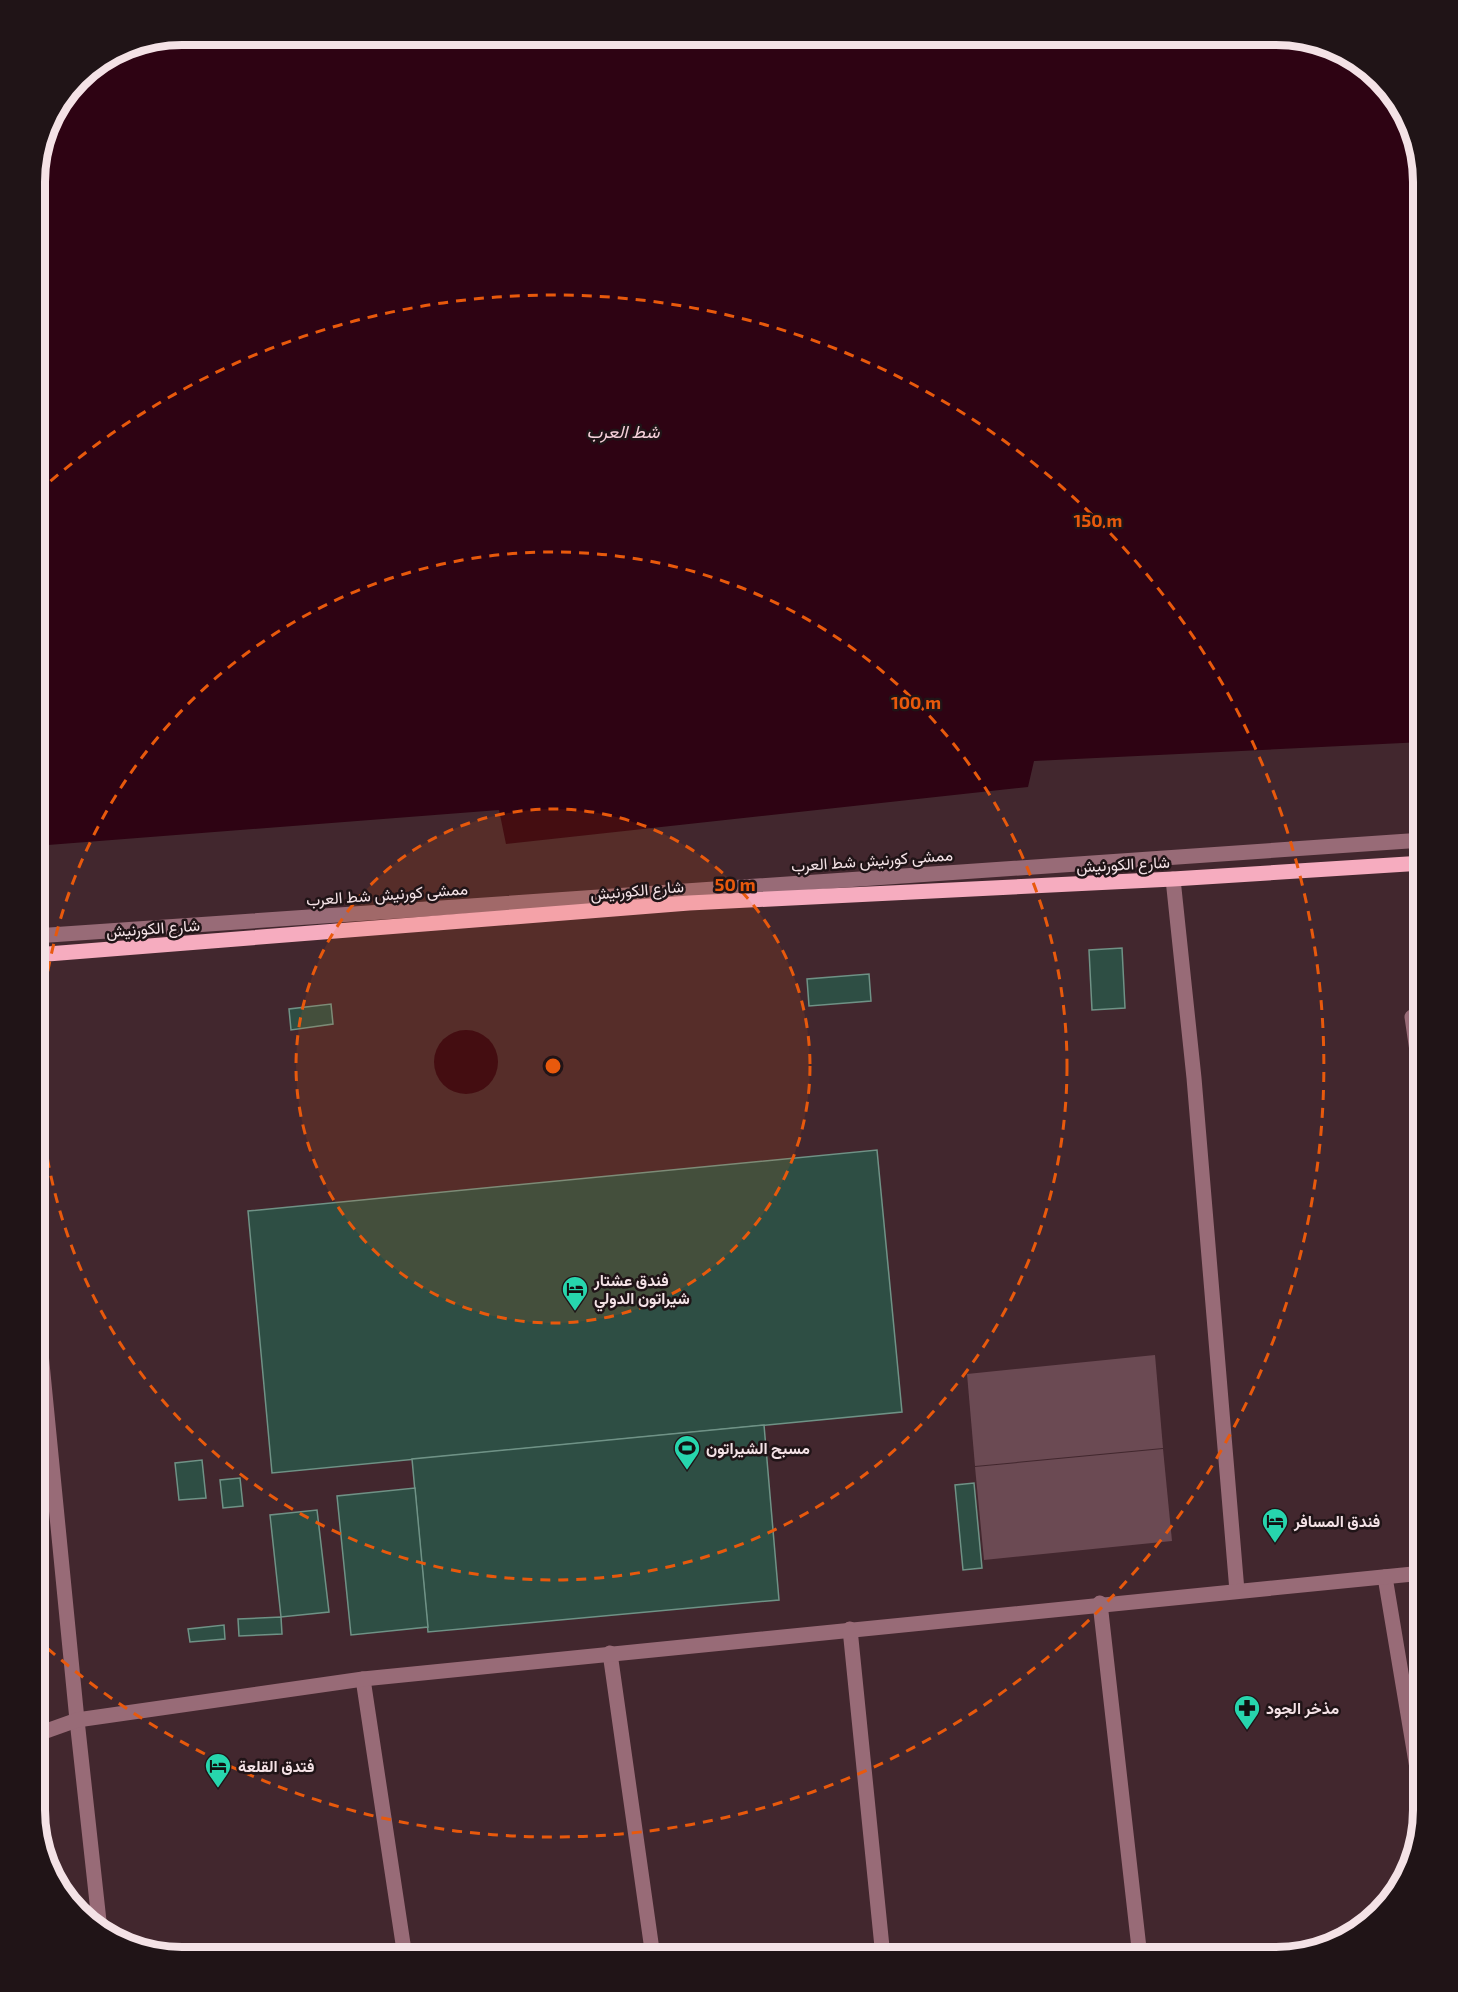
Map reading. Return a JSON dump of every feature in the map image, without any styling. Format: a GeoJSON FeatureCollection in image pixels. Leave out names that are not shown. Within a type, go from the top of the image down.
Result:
{"type":"FeatureCollection","features":[{"type":"Feature","properties":{"kind":"main road","name":"شارع الكورنيش"},"geometry":{"type":"LineString","coordinates":[[45,954],[688,903],[1173,879],[1413,864]]}},
{"type":"Feature","properties":{"kind":"street","name":"ممشى كورنيش شط العرب"},"geometry":{"type":"LineString","coordinates":[[45,935],[1413,841]]}},
{"type":"Feature","properties":{"kind":"street"},"geometry":{"type":"LineString","coordinates":[[1173,879],[1194,1078],[1237,1590]]}},
{"type":"Feature","properties":{"kind":"street"},"geometry":{"type":"LineString","coordinates":[[1412,1017],[1413,1023]]}},
{"type":"Feature","properties":{"kind":"street"},"geometry":{"type":"LineString","coordinates":[[45,1396],[76,1720],[99,1918]]}},
{"type":"Feature","properties":{"kind":"street"},"geometry":{"type":"LineString","coordinates":[[45,1731],[76,1720],[363,1679],[1100,1603],[1413,1573]]}},
{"type":"Feature","properties":{"kind":"street"},"geometry":{"type":"LineString","coordinates":[[1385,1577],[1413,1740]]}},
{"type":"Feature","properties":{"kind":"street"},"geometry":{"type":"LineString","coordinates":[[1100,1603],[1139,1947]]}},
{"type":"Feature","properties":{"kind":"street"},"geometry":{"type":"LineString","coordinates":[[850,1629],[882,1947]]}},
{"type":"Feature","properties":{"kind":"street"},"geometry":{"type":"LineString","coordinates":[[610,1653],[652,1947]]}},
{"type":"Feature","properties":{"kind":"street"},"geometry":{"type":"LineString","coordinates":[[363,1679],[403,1947]]}},
{"type":"Feature","properties":{"kind":"shaded area"},"geometry":{"type":"Polygon","coordinates":[[[1155,1355],[1163,1448],[975,1466],[967,1374],[1155,1355]]]}},
{"type":"Feature","properties":{"kind":"shaded area"},"geometry":{"type":"Polygon","coordinates":[[[1163,1449],[1172,1541],[984,1560],[975,1467],[1163,1449]]]}},
{"type":"Feature","properties":{"kind":"water","name":"شط العرب"},"geometry":{"type":"Polygon","coordinates":[[[182,45],[1285,45],[1320,52],[1345,63],[1373,85],[1385,99],[1403,129],[1412,164],[1413,182],[1413,742],[1034,761],[1028,787],[506,844],[499,810],[45,845],[45,173],[55,129],[63,113],[85,85],[99,73],[129,55],[164,46],[182,45]]]}},
{"type":"Feature","properties":{"kind":"water"},"geometry":{"type":"Polygon","coordinates":[[[460,1030],[472,1030],[489,1039],[496,1050],[498,1062],[496,1074],[489,1085],[472,1094],[460,1094],[448,1089],[439,1080],[434,1068],[434,1056],[439,1044],[448,1035],[460,1030]]]}},
{"type":"Feature","properties":{"kind":"building"},"geometry":{"type":"Polygon","coordinates":[[[1122,948],[1125,1008],[1092,1010],[1089,950],[1122,948]]]}},
{"type":"Feature","properties":{"kind":"building"},"geometry":{"type":"Polygon","coordinates":[[[869,974],[871,1001],[809,1006],[807,979],[869,974]]]}},
{"type":"Feature","properties":{"kind":"building"},"geometry":{"type":"Polygon","coordinates":[[[331,1004],[333,1024],[291,1030],[289,1009],[331,1004]]]}},
{"type":"Feature","properties":{"kind":"building","name":"فندق عشتار شيراتون الدولي"},"geometry":{"type":"Polygon","coordinates":[[[877,1150],[902,1412],[272,1473],[248,1211],[877,1150]]]}},
{"type":"Feature","properties":{"kind":"building"},"geometry":{"type":"Polygon","coordinates":[[[764,1425],[779,1600],[428,1632],[412,1459],[764,1425]]]}},
{"type":"Feature","properties":{"kind":"building"},"geometry":{"type":"Polygon","coordinates":[[[202,1460],[206,1498],[179,1500],[175,1463],[202,1460]]]}},
{"type":"Feature","properties":{"kind":"building"},"geometry":{"type":"Polygon","coordinates":[[[240,1478],[243,1506],[223,1508],[220,1480],[240,1478]]]}},
{"type":"Feature","properties":{"kind":"building"},"geometry":{"type":"Polygon","coordinates":[[[974,1483],[982,1568],[963,1570],[955,1485],[974,1483]]]}},
{"type":"Feature","properties":{"kind":"building"},"geometry":{"type":"Polygon","coordinates":[[[415,1488],[428,1627],[351,1635],[337,1496],[415,1488]]]}},
{"type":"Feature","properties":{"kind":"building"},"geometry":{"type":"Polygon","coordinates":[[[317,1510],[329,1612],[281,1617],[270,1515],[317,1510]]]}},
{"type":"Feature","properties":{"kind":"building"},"geometry":{"type":"Polygon","coordinates":[[[281,1617],[282,1634],[239,1636],[238,1619],[281,1617]]]}},
{"type":"Feature","properties":{"kind":"building"},"geometry":{"type":"Polygon","coordinates":[[[224,1625],[225,1639],[190,1642],[188,1629],[224,1625]]]}},
{"type":"Feature","properties":{"kind":"place","name":"فندق عشتار شيراتون الدولي"},"geometry":{"type":"Point","coordinates":[575,1312]}},
{"type":"Feature","properties":{"kind":"place","name":"مسبح الشيراتون"},"geometry":{"type":"Point","coordinates":[687,1471]}},
{"type":"Feature","properties":{"kind":"place","name":"فندق المسافر"},"geometry":{"type":"Point","coordinates":[1275,1544]}},
{"type":"Feature","properties":{"kind":"place","name":"مذخر الجود"},"geometry":{"type":"Point","coordinates":[1247,1731]}},
{"type":"Feature","properties":{"kind":"place","name":"فتدق القلعة"},"geometry":{"type":"Point","coordinates":[218,1789]}}]}
